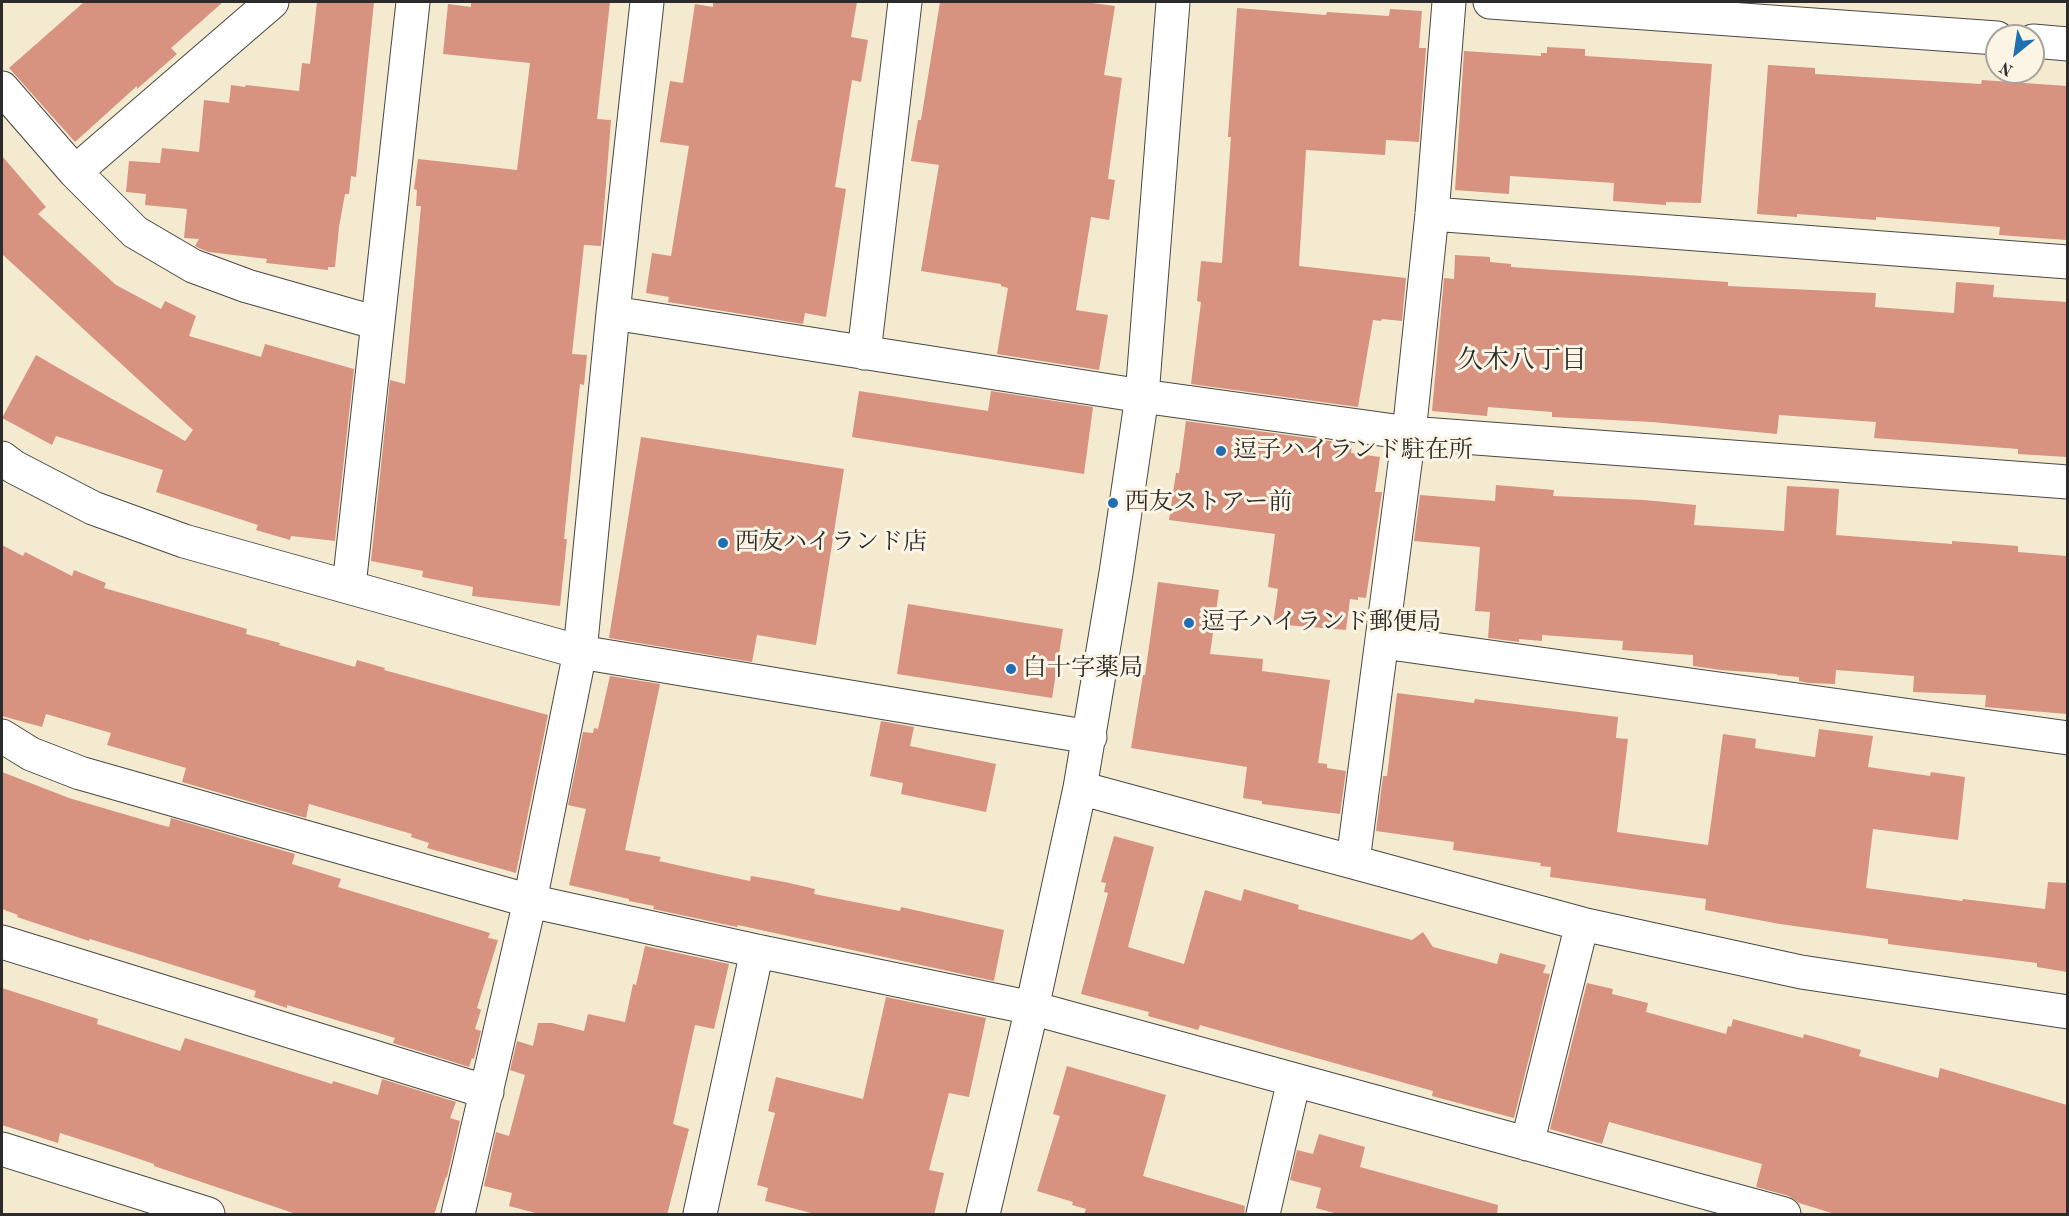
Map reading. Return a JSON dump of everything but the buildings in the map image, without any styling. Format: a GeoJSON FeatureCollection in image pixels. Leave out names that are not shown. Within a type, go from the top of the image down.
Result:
{"type":"FeatureCollection","features":[{"type":"Feature","properties":{"kind":"street"},"geometry":{"type":"LineString","coordinates":[[75,172],[272,2]]}},
{"type":"Feature","properties":{"kind":"street"},"geometry":{"type":"LineString","coordinates":[[349,586],[412,2]]}},
{"type":"Feature","properties":{"kind":"street"},"geometry":{"type":"LineString","coordinates":[[458,1215],[530,901],[580,652],[647,2]]}},
{"type":"Feature","properties":{"kind":"street"},"geometry":{"type":"LineString","coordinates":[[864,353],[905,2]]}},
{"type":"Feature","properties":{"kind":"street"},"geometry":{"type":"LineString","coordinates":[[983,1215],[1032,1008],[1080,788],[1116,573],[1142,396],[1173,2]]}},
{"type":"Feature","properties":{"kind":"street"},"geometry":{"type":"LineString","coordinates":[[1353,861],[1409,433],[1432,214],[1449,2]]}},
{"type":"Feature","properties":{"kind":"street"},"geometry":{"type":"LineString","coordinates":[[1490,2],[1985,37]]}},
{"type":"Feature","properties":{"kind":"street"},"geometry":{"type":"LineString","coordinates":[[2045,42],[2067,44]]}},
{"type":"Feature","properties":{"kind":"street"},"geometry":{"type":"LineString","coordinates":[[2,88],[75,172],[135,232],[193,266],[247,286],[377,323]]}},
{"type":"Feature","properties":{"kind":"street"},"geometry":{"type":"LineString","coordinates":[[1432,214],[2067,262]]}},
{"type":"Feature","properties":{"kind":"street"},"geometry":{"type":"LineString","coordinates":[[614,313],[1142,396],[1409,433],[2067,482]]}},
{"type":"Feature","properties":{"kind":"street"},"geometry":{"type":"LineString","coordinates":[[2,458],[14,467],[93,508],[184,541],[580,652],[1090,737]]}},
{"type":"Feature","properties":{"kind":"street"},"geometry":{"type":"LineString","coordinates":[[1383,642],[2067,738]]}},
{"type":"Feature","properties":{"kind":"street"},"geometry":{"type":"LineString","coordinates":[[2,736],[31,754],[80,773],[530,901],[1032,1008],[1784,1215]]}},
{"type":"Feature","properties":{"kind":"street"},"geometry":{"type":"LineString","coordinates":[[1080,788],[1581,924],[1801,972],[2067,1012]]}},
{"type":"Feature","properties":{"kind":"street"},"geometry":{"type":"LineString","coordinates":[[1527,1144],[1581,924]]}},
{"type":"Feature","properties":{"kind":"street"},"geometry":{"type":"LineString","coordinates":[[2,942],[488,1092]]}},
{"type":"Feature","properties":{"kind":"street"},"geometry":{"type":"LineString","coordinates":[[700,1215],[757,951]]}},
{"type":"Feature","properties":{"kind":"street"},"geometry":{"type":"LineString","coordinates":[[1263,1215],[1294,1080]]}},
{"type":"Feature","properties":{"kind":"street"},"geometry":{"type":"LineString","coordinates":[[2,1149],[208,1215]]}},
{"type":"Feature","properties":{"kind":"place","name":"逗子ハイランド駐在所"},"geometry":{"type":"Point","coordinates":[1221,451]}},
{"type":"Feature","properties":{"kind":"place","name":"西友ストアー前"},"geometry":{"type":"Point","coordinates":[1113,503]}},
{"type":"Feature","properties":{"kind":"place","name":"西友ハイランド店"},"geometry":{"type":"Point","coordinates":[723,543]}},
{"type":"Feature","properties":{"kind":"place","name":"逗子ハイランド郵便局"},"geometry":{"type":"Point","coordinates":[1189,623]}},
{"type":"Feature","properties":{"kind":"place","name":"白十字薬局"},"geometry":{"type":"Point","coordinates":[1011,669]}},
{"type":"Feature","properties":{"kind":"district","name":"久木八丁目"},"geometry":{"type":"Point","coordinates":[1522,361]}}]}
